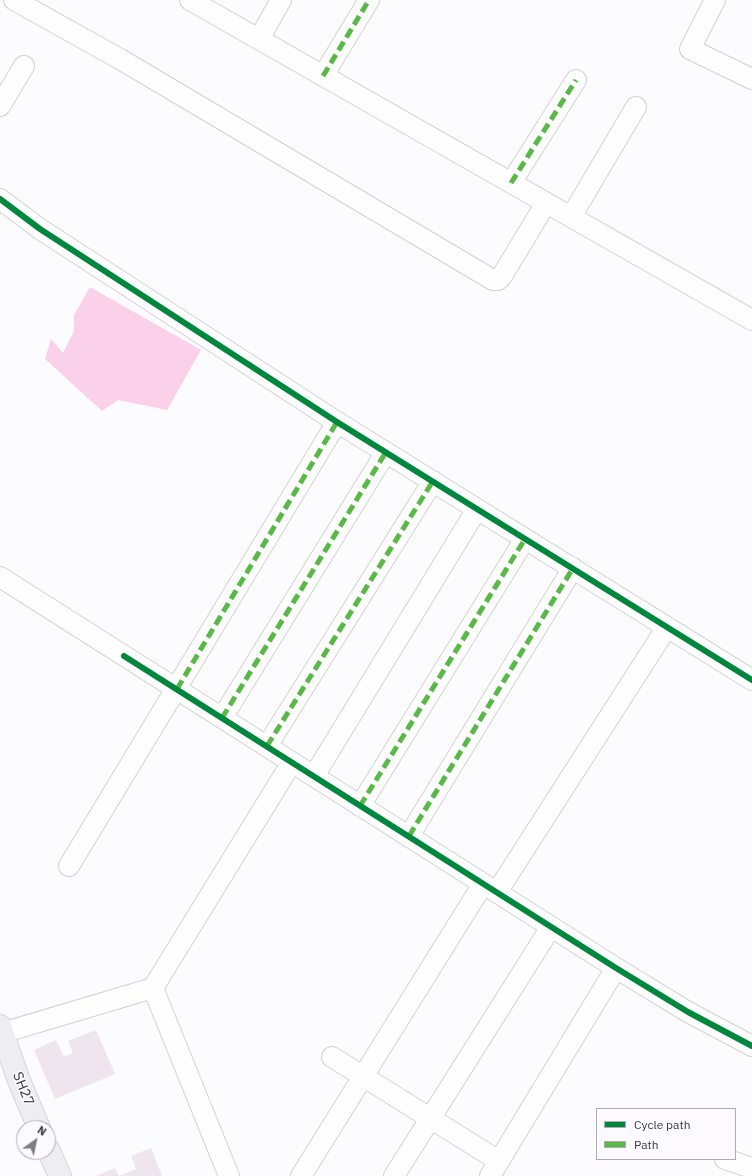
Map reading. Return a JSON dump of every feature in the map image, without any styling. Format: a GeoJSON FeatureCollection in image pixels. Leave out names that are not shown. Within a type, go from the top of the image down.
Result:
{"type":"FeatureCollection","features":[{"type":"Feature","properties":{"kind":"main road","name":"SH27"},"geometry":{"type":"LineString","coordinates":[[1,1029],[18,1078],[36,1120]]}},
{"type":"Feature","properties":{"kind":"main road"},"geometry":{"type":"LineString","coordinates":[[53,1160],[60,1176]]}},
{"type":"Feature","properties":{"kind":"street"},"geometry":{"type":"LineString","coordinates":[[14,0],[120,59],[493,280],[498,280],[502,276],[546,203]]}},
{"type":"Feature","properties":{"kind":"street"},"geometry":{"type":"LineString","coordinates":[[258,39],[281,0]]}},
{"type":"Feature","properties":{"kind":"street"},"geometry":{"type":"LineString","coordinates":[[324,76],[369,0]]}},
{"type":"Feature","properties":{"kind":"street"},"geometry":{"type":"LineString","coordinates":[[715,0],[690,50],[752,79]]}},
{"type":"Feature","properties":{"kind":"street"},"geometry":{"type":"LineString","coordinates":[[195,1],[258,39],[752,320]]}},
{"type":"Feature","properties":{"kind":"street"},"geometry":{"type":"LineString","coordinates":[[0,106],[24,66]]}},
{"type":"Feature","properties":{"kind":"street"},"geometry":{"type":"LineString","coordinates":[[511,183],[576,80]]}},
{"type":"Feature","properties":{"kind":"street"},"geometry":{"type":"LineString","coordinates":[[570,217],[636,107]]}},
{"type":"Feature","properties":{"kind":"street"},"geometry":{"type":"LineString","coordinates":[[0,199],[40,230],[337,422],[752,680]]}},
{"type":"Feature","properties":{"kind":"street"},"geometry":{"type":"LineString","coordinates":[[69,866],[337,422]]}},
{"type":"Feature","properties":{"kind":"street"},"geometry":{"type":"LineString","coordinates":[[222,718],[386,452]]}},
{"type":"Feature","properties":{"kind":"street"},"geometry":{"type":"LineString","coordinates":[[267,746],[432,481]]}},
{"type":"Feature","properties":{"kind":"street"},"geometry":{"type":"LineString","coordinates":[[314,776],[477,509]]}},
{"type":"Feature","properties":{"kind":"street"},"geometry":{"type":"LineString","coordinates":[[360,806],[525,539]]}},
{"type":"Feature","properties":{"kind":"street"},"geometry":{"type":"LineString","coordinates":[[409,836],[573,568]]}},
{"type":"Feature","properties":{"kind":"street"},"geometry":{"type":"LineString","coordinates":[[0,577],[616,968],[688,1012],[752,1046]]}},
{"type":"Feature","properties":{"kind":"street"},"geometry":{"type":"LineString","coordinates":[[301,1176],[363,1076],[667,627]]}},
{"type":"Feature","properties":{"kind":"street"},"geometry":{"type":"LineString","coordinates":[[1,1029],[153,988],[292,762]]}},
{"type":"Feature","properties":{"kind":"street"},"geometry":{"type":"LineString","coordinates":[[394,1176],[551,927]]}},
{"type":"Feature","properties":{"kind":"street"},"geometry":{"type":"LineString","coordinates":[[332,1057],[430,1118],[495,1169],[616,968]]}},
{"type":"Feature","properties":{"kind":"street"},"geometry":{"type":"LineString","coordinates":[[153,988],[229,1176]]}},
{"type":"Feature","properties":{"kind":"street"},"geometry":{"type":"LineString","coordinates":[[729,1160],[752,1168]]}},
{"type":"Feature","properties":{"kind":"shaded area"},"geometry":{"type":"Polygon","coordinates":[[[90,287],[201,350],[167,410],[118,400],[102,411],[45,359],[51,339],[63,353],[74,331],[74,315],[90,287]]]}},
{"type":"Feature","properties":{"kind":"building"},"geometry":{"type":"Polygon","coordinates":[[[96,1030],[115,1074],[55,1099],[34,1050],[56,1040],[64,1057],[73,1053],[68,1041],[96,1030]]]}},
{"type":"Feature","properties":{"kind":"building"},"geometry":{"type":"Polygon","coordinates":[[[151,1148],[162,1176],[119,1176],[136,1169],[131,1156],[151,1148]]]}},
{"type":"Feature","properties":{"kind":"building"},"geometry":{"type":"Polygon","coordinates":[[[115,1168],[119,1176],[96,1176],[115,1168]]]}},
{"type":"Feature","properties":{"kind":"marked path"},"geometry":{"type":"LineString","coordinates":[[323,76],[369,0]]}},
{"type":"Feature","properties":{"kind":"marked path"},"geometry":{"type":"LineString","coordinates":[[511,183],[576,80]]}},
{"type":"Feature","properties":{"kind":"marked path"},"geometry":{"type":"LineString","coordinates":[[177,689],[337,422]]}},
{"type":"Feature","properties":{"kind":"marked path"},"geometry":{"type":"LineString","coordinates":[[222,718],[386,452]]}},
{"type":"Feature","properties":{"kind":"marked path"},"geometry":{"type":"LineString","coordinates":[[267,746],[433,481]]}},
{"type":"Feature","properties":{"kind":"marked path"},"geometry":{"type":"LineString","coordinates":[[360,806],[525,539]]}},
{"type":"Feature","properties":{"kind":"marked path"},"geometry":{"type":"LineString","coordinates":[[409,836],[573,568]]}},
{"type":"Feature","properties":{"kind":"cycle path"},"geometry":{"type":"LineString","coordinates":[[0,199],[40,229],[337,422],[752,680]]}},
{"type":"Feature","properties":{"kind":"cycle path"},"geometry":{"type":"LineString","coordinates":[[124,656],[616,968],[688,1012],[752,1046]]}}]}
